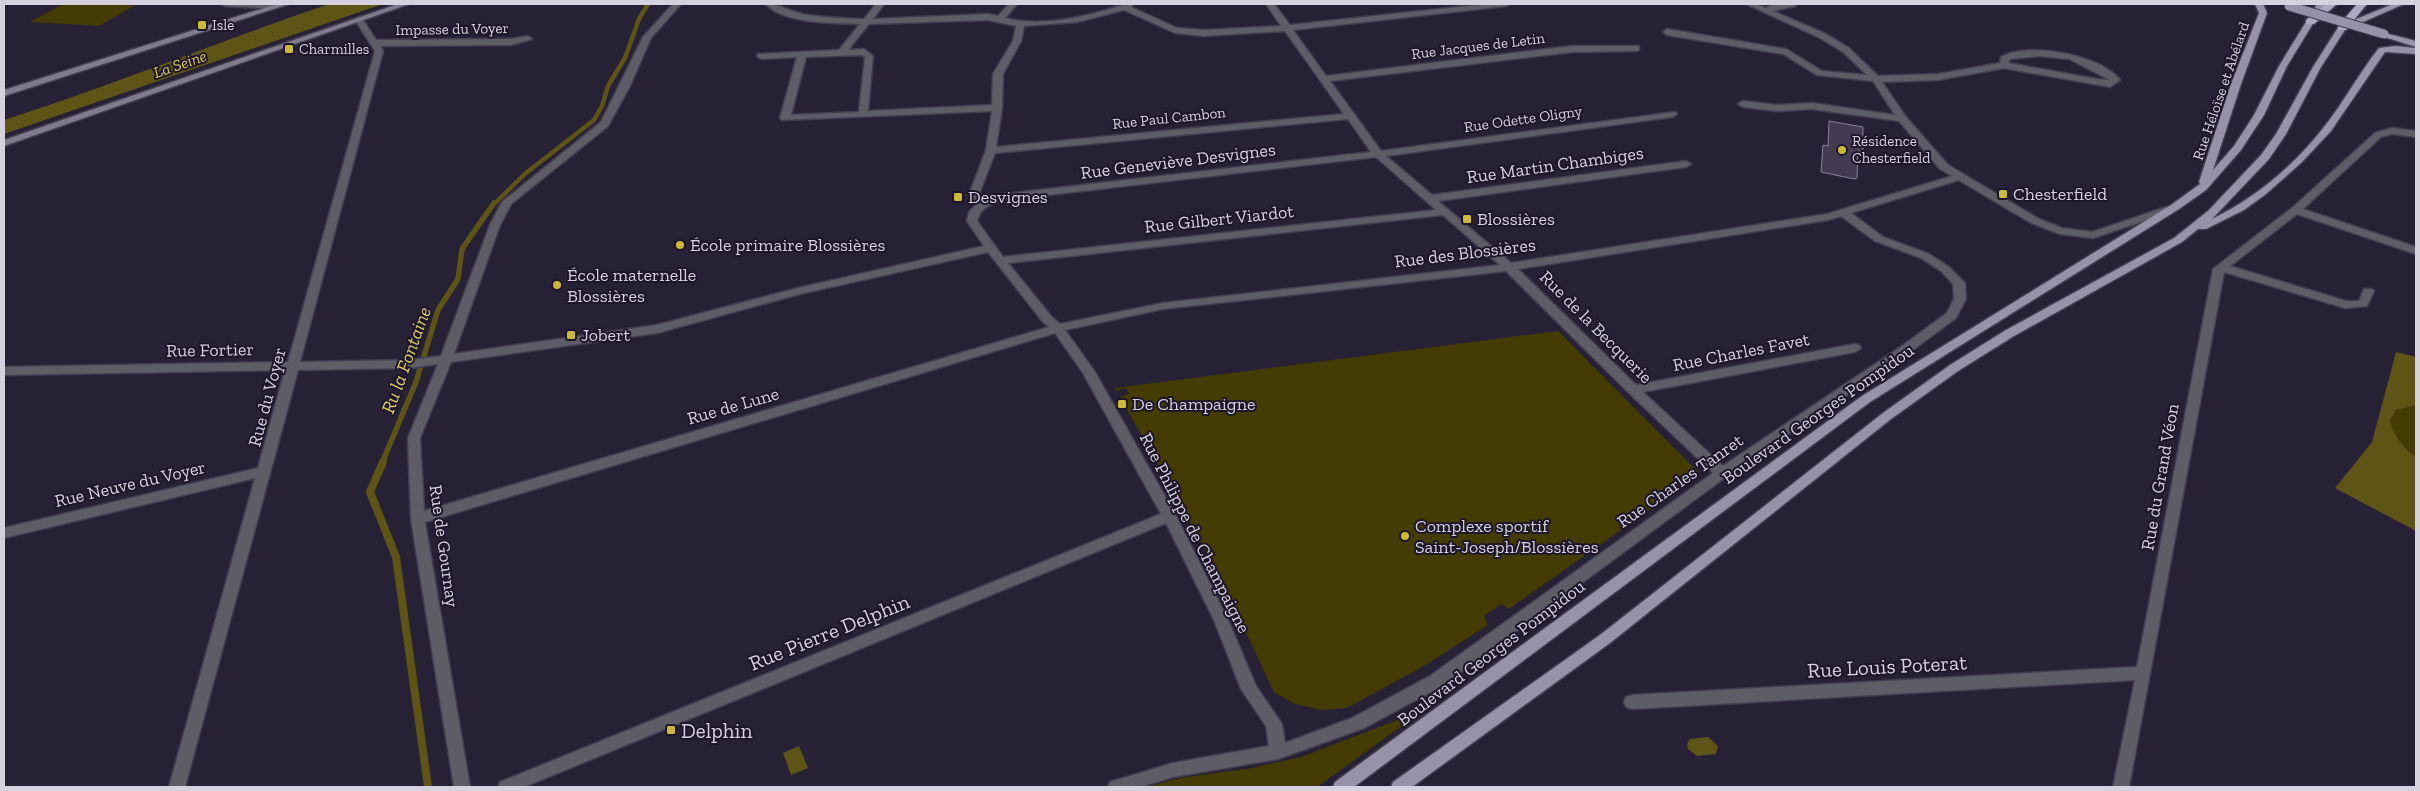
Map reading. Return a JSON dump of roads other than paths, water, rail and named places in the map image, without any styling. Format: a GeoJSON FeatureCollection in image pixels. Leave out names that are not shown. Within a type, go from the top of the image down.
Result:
{"type":"FeatureCollection","features":[{"type":"Feature","properties":{"kind":"highway"},"geometry":{"type":"LineString","coordinates":[[2310,22],[2332,4]]}},
{"type":"Feature","properties":{"kind":"highway"},"geometry":{"type":"LineString","coordinates":[[2342,28],[2362,4]]}},
{"type":"Feature","properties":{"kind":"main road"},"geometry":{"type":"LineString","coordinates":[[4,93],[285,4]]}},
{"type":"Feature","properties":{"kind":"main road"},"geometry":{"type":"LineString","coordinates":[[4,143],[405,4]]}},
{"type":"Feature","properties":{"kind":"main road","name":"Rue Héloïse et Abélard"},"geometry":{"type":"LineString","coordinates":[[2202,188],[2236,84],[2264,13],[2259,4]]}},
{"type":"Feature","properties":{"kind":"main road"},"geometry":{"type":"LineString","coordinates":[[2305,4],[2386,31],[2416,44]]}},
{"type":"Feature","properties":{"kind":"main road","name":"Boulevard Georges Pompidou"},"geometry":{"type":"LineString","coordinates":[[1341,787],[1866,399],[2028,296],[2175,208],[2202,188],[2238,148],[2259,115],[2283,66],[2321,4]]}},
{"type":"Feature","properties":{"kind":"main road"},"geometry":{"type":"LineString","coordinates":[[2178,240],[2212,213],[2265,157],[2281,134],[2317,67],[2342,28],[2400,4]]}},
{"type":"Feature","properties":{"kind":"main road"},"geometry":{"type":"LineString","coordinates":[[2286,5],[2386,31],[2416,36]]}},
{"type":"Feature","properties":{"kind":"main road"},"geometry":{"type":"LineString","coordinates":[[1398,787],[1605,639],[1887,416],[1954,368],[2010,333],[2178,240],[2241,208],[2307,152],[2326,131],[2362,81],[2371,63],[2382,50],[2416,51]]}},
{"type":"Feature","properties":{"kind":"street"},"geometry":{"type":"LineString","coordinates":[[225,4],[275,7]]}},
{"type":"Feature","properties":{"kind":"street","name":"Rue de Gournay"},"geometry":{"type":"LineString","coordinates":[[462,787],[418,519],[414,438],[446,359],[495,225],[508,202],[605,124],[625,86],[646,37],[677,4]]}},
{"type":"Feature","properties":{"kind":"street"},"geometry":{"type":"LineString","coordinates":[[770,4],[785,14],[803,18],[866,21],[1001,18],[1020,25],[1067,21],[1134,4]]}},
{"type":"Feature","properties":{"kind":"street"},"geometry":{"type":"LineString","coordinates":[[842,52],[880,4]]}},
{"type":"Feature","properties":{"kind":"street"},"geometry":{"type":"LineString","coordinates":[[1001,18],[1013,4]]}},
{"type":"Feature","properties":{"kind":"street","name":"Rue de la Becquerie"},"geometry":{"type":"LineString","coordinates":[[1270,4],[1378,154],[1508,267],[1633,390],[1722,473]]}},
{"type":"Feature","properties":{"kind":"street"},"geometry":{"type":"LineString","coordinates":[[1124,7],[1175,30],[1190,33],[1287,28],[1506,4]]}},
{"type":"Feature","properties":{"kind":"street"},"geometry":{"type":"LineString","coordinates":[[1750,4],[1823,36],[1846,50],[1876,78],[1902,119],[1944,167],[2035,221],[2060,230],[2093,235],[2175,208]]}},
{"type":"Feature","properties":{"kind":"street"},"geometry":{"type":"LineString","coordinates":[[1768,11],[1772,7],[1792,4]]}},
{"type":"Feature","properties":{"kind":"street"},"geometry":{"type":"LineString","coordinates":[[359,20],[376,43]]}},
{"type":"Feature","properties":{"kind":"street"},"geometry":{"type":"LineString","coordinates":[[983,204],[974,195],[991,150],[997,108],[998,74],[1016,41],[1020,25]]}},
{"type":"Feature","properties":{"kind":"street"},"geometry":{"type":"LineString","coordinates":[[1667,32],[1786,52],[1820,72],[1876,78],[1938,77],[2004,65],[2110,84],[2116,80],[2112,76],[2070,55],[2049,51],[2007,57],[2004,59],[2004,65]]}},
{"type":"Feature","properties":{"kind":"street","name":"Impasse du Voyer"},"geometry":{"type":"LineString","coordinates":[[376,43],[511,42],[528,39]]}},
{"type":"Feature","properties":{"kind":"street","name":"Rue du Voyer"},"geometry":{"type":"LineString","coordinates":[[177,787],[379,51],[376,43]]}},
{"type":"Feature","properties":{"kind":"street","name":"Rue Jacques de Letin"},"geometry":{"type":"LineString","coordinates":[[1324,79],[1572,49],[1636,48]]}},
{"type":"Feature","properties":{"kind":"street"},"geometry":{"type":"LineString","coordinates":[[761,56],[802,56],[864,52],[869,56],[862,114]]}},
{"type":"Feature","properties":{"kind":"street"},"geometry":{"type":"LineString","coordinates":[[802,56],[784,118],[997,108]]}},
{"type":"Feature","properties":{"kind":"street"},"geometry":{"type":"LineString","coordinates":[[1743,104],[1776,108],[1812,106],[1902,119]]}},
{"type":"Feature","properties":{"kind":"street","name":"Rue Odette Oligny"},"geometry":{"type":"LineString","coordinates":[[1378,154],[1672,114]]}},
{"type":"Feature","properties":{"kind":"street","name":"Rue Paul Cambon"},"geometry":{"type":"LineString","coordinates":[[991,150],[1349,116]]}},
{"type":"Feature","properties":{"kind":"street"},"geometry":{"type":"LineString","coordinates":[[2221,267],[2296,210],[2378,134],[2392,131],[2416,134]]}},
{"type":"Feature","properties":{"kind":"street","name":"Rue Geneviève Desvignes"},"geometry":{"type":"LineString","coordinates":[[983,204],[1004,197],[1378,154]]}},
{"type":"Feature","properties":{"kind":"street","name":"Rue Martin Chambiges"},"geometry":{"type":"LineString","coordinates":[[1428,199],[1686,164]]}},
{"type":"Feature","properties":{"kind":"street","name":"Rue des Blossières"},"geometry":{"type":"LineString","coordinates":[[1058,328],[1163,306],[1508,267],[1828,217],[1960,176]]}},
{"type":"Feature","properties":{"kind":"street","name":"Rue Philippe de Champaigne"},"geometry":{"type":"LineString","coordinates":[[983,204],[974,212],[972,221],[1000,261],[1047,318],[1058,328],[1089,372],[1169,516],[1221,620],[1249,689],[1274,724],[1278,752]]}},
{"type":"Feature","properties":{"kind":"street"},"geometry":{"type":"LineString","coordinates":[[2296,210],[2416,251]]}},
{"type":"Feature","properties":{"kind":"street","name":"Rue Gilbert Viardot"},"geometry":{"type":"LineString","coordinates":[[1000,261],[1443,212]]}},
{"type":"Feature","properties":{"kind":"street","name":"Rue Charles Tanret"},"geometry":{"type":"LineString","coordinates":[[1116,787],[1173,770],[1278,752],[1358,722],[1436,681],[1722,473],[1906,349],[1952,315],[1960,299],[1959,283],[1945,269],[1925,256],[1879,239],[1844,213]]}},
{"type":"Feature","properties":{"kind":"street","name":"Rue Fortier"},"geometry":{"type":"LineString","coordinates":[[4,371],[293,367],[430,362],[657,329],[798,291],[991,248]]}},
{"type":"Feature","properties":{"kind":"street"},"geometry":{"type":"LineString","coordinates":[[2221,267],[2345,305],[2363,304],[2368,291]]}},
{"type":"Feature","properties":{"kind":"street","name":"Rue du Grand Véon"},"geometry":{"type":"LineString","coordinates":[[2121,787],[2144,673],[2204,343],[2221,267]]}},
{"type":"Feature","properties":{"kind":"street","name":"Rue de Lune"},"geometry":{"type":"LineString","coordinates":[[418,519],[439,511],[1058,328]]}},
{"type":"Feature","properties":{"kind":"street","name":"Rue Charles Favet"},"geometry":{"type":"LineString","coordinates":[[1633,390],[1855,348]]}},
{"type":"Feature","properties":{"kind":"street","name":"Rue Neuve du Voyer"},"geometry":{"type":"LineString","coordinates":[[4,533],[264,471]]}},
{"type":"Feature","properties":{"kind":"street","name":"Rue Pierre Delphin"},"geometry":{"type":"LineString","coordinates":[[506,787],[1169,516]]}},
{"type":"Feature","properties":{"kind":"street","name":"Rue Louis Poterat"},"geometry":{"type":"LineString","coordinates":[[1632,702],[2144,673]]}},
{"type":"Feature","properties":{"kind":"water","name":"La Seine"},"geometry":{"type":"Polygon","coordinates":[[[329,4],[383,4],[4,134],[4,120],[329,4]]]}},
{"type":"Feature","properties":{"kind":"water"},"geometry":{"type":"Polygon","coordinates":[[[2396,352],[2416,357],[2416,405],[2396,410],[2390,420],[2394,432],[2400,441],[2416,457],[2416,531],[2335,488],[2372,442],[2396,352]]]}},
{"type":"Feature","properties":{"kind":"water"},"geometry":{"type":"Polygon","coordinates":[[[1708,737],[1718,746],[1716,754],[1697,756],[1688,749],[1687,744],[1690,739],[1708,737]]]}},
{"type":"Feature","properties":{"kind":"water"},"geometry":{"type":"Polygon","coordinates":[[[799,746],[808,768],[791,775],[783,753],[799,746]]]}},
{"type":"Feature","properties":{"kind":"waterway","name":"Ru la Fontaine"},"geometry":{"type":"LineString","coordinates":[[493,205],[526,173],[594,120],[602,106],[608,86],[625,58],[639,19],[648,4]]}},
{"type":"Feature","properties":{"kind":"waterway","name":"Ru la Fontaine"},"geometry":{"type":"LineString","coordinates":[[382,463],[416,382],[438,310],[458,279],[462,249],[494,203]]}},
{"type":"Feature","properties":{"kind":"waterway","name":"Ru la Fontaine"},"geometry":{"type":"LineString","coordinates":[[383,462],[370,492],[396,557],[428,787]]}},
{"type":"Feature","properties":{"kind":"place","name":"Isle"},"geometry":{"type":"Point","coordinates":[202,25]}},
{"type":"Feature","properties":{"kind":"place","name":"Charmilles"},"geometry":{"type":"Point","coordinates":[289,49]}},
{"type":"Feature","properties":{"kind":"place","name":"Résidence Chesterfield"},"geometry":{"type":"Point","coordinates":[1842,150]}},
{"type":"Feature","properties":{"kind":"place","name":"Chesterfield"},"geometry":{"type":"Point","coordinates":[2003,194]}},
{"type":"Feature","properties":{"kind":"place","name":"Desvignes"},"geometry":{"type":"Point","coordinates":[958,197]}},
{"type":"Feature","properties":{"kind":"place","name":"Blossières"},"geometry":{"type":"Point","coordinates":[1467,219]}},
{"type":"Feature","properties":{"kind":"place","name":"École primaire Blossières"},"geometry":{"type":"Point","coordinates":[680,245]}},
{"type":"Feature","properties":{"kind":"place","name":"École maternelle Blossières"},"geometry":{"type":"Point","coordinates":[557,285]}},
{"type":"Feature","properties":{"kind":"place","name":"Jobert"},"geometry":{"type":"Point","coordinates":[571,335]}},
{"type":"Feature","properties":{"kind":"place","name":"De Champaigne"},"geometry":{"type":"Point","coordinates":[1122,404]}},
{"type":"Feature","properties":{"kind":"place","name":"Complexe sportif Saint-Joseph/Blossières"},"geometry":{"type":"Point","coordinates":[1405,536]}},
{"type":"Feature","properties":{"kind":"place","name":"Delphin"},"geometry":{"type":"Point","coordinates":[671,730]}}]}
